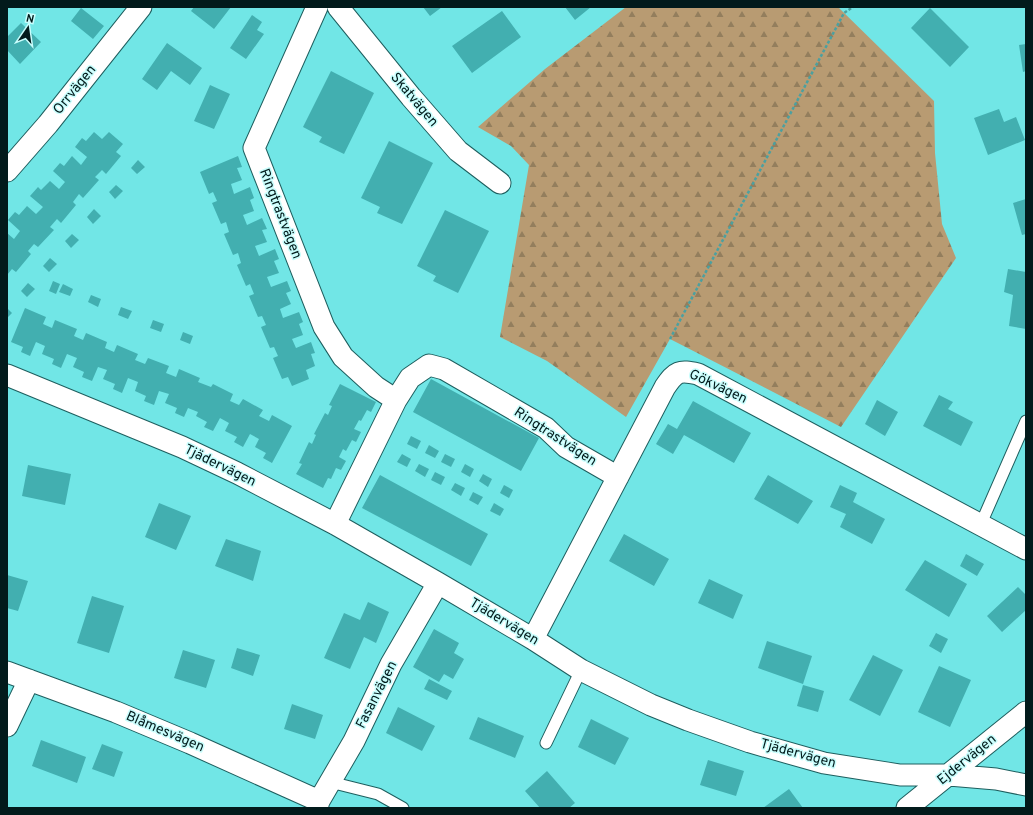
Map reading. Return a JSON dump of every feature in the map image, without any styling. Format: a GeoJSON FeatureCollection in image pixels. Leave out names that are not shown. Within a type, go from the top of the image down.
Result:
{"type":"FeatureCollection","features":[{"type":"Feature","properties":{"kind":"street","name":"Orrvägen"},"geometry":{"type":"LineString","coordinates":[[7,171],[48,124],[141,7]]}},
{"type":"Feature","properties":{"kind":"street","name":"Ringtrastvägen"},"geometry":{"type":"LineString","coordinates":[[317,7],[254,148],[324,327],[343,357],[376,388],[396,400]]}},
{"type":"Feature","properties":{"kind":"street","name":"Skatvägen"},"geometry":{"type":"LineString","coordinates":[[338,7],[411,97],[458,150],[500,183]]}},
{"type":"Feature","properties":{"kind":"street","name":"Ringtrastvägen"},"geometry":{"type":"LineString","coordinates":[[335,524],[396,400],[410,378],[429,365],[444,369],[546,428],[566,447],[618,477]]}},
{"type":"Feature","properties":{"kind":"street","name":"Gökvägen"},"geometry":{"type":"LineString","coordinates":[[533,639],[665,387],[673,375],[683,371],[698,374],[980,526],[1026,549]]}},
{"type":"Feature","properties":{"kind":"street","name":"Tjädervägen"},"geometry":{"type":"LineString","coordinates":[[7,376],[182,447],[237,473],[335,524],[533,639],[581,670],[651,705],[688,720],[765,746],[824,762],[900,775],[949,775],[996,779],[1026,785]]}},
{"type":"Feature","properties":{"kind":"street","name":"Fasanvägen"},"geometry":{"type":"LineString","coordinates":[[318,805],[354,741],[391,664],[438,583]]}},
{"type":"Feature","properties":{"kind":"street","name":"Blåmesvägen"},"geometry":{"type":"LineString","coordinates":[[7,672],[116,712],[190,742],[318,805]]}},
{"type":"Feature","properties":{"kind":"street"},"geometry":{"type":"LineString","coordinates":[[7,726],[29,680]]}},
{"type":"Feature","properties":{"kind":"street","name":"Ejdervägen"},"geometry":{"type":"LineString","coordinates":[[911,807],[1026,712]]}},
{"type":"Feature","properties":{"kind":"lane"},"geometry":{"type":"LineString","coordinates":[[980,526],[1026,421]]}},
{"type":"Feature","properties":{"kind":"lane"},"geometry":{"type":"LineString","coordinates":[[546,743],[581,670]]}},
{"type":"Feature","properties":{"kind":"lane"},"geometry":{"type":"LineString","coordinates":[[330,782],[378,794],[403,808]]}},
{"type":"Feature","properties":{"kind":"path"},"geometry":{"type":"LineString","coordinates":[[670,339],[844,12],[853,7]]}},
{"type":"Feature","properties":{"kind":"green space"},"geometry":{"type":"Polygon","coordinates":[[[626,7],[838,7],[934,101],[935,153],[942,224],[956,258],[841,427],[670,339],[626,417],[547,361],[500,337],[529,165],[511,146],[478,127],[545,69],[626,7]]]}},
{"type":"Feature","properties":{"kind":"building"},"geometry":{"type":"Polygon","coordinates":[[[194,7],[231,7],[214,29],[191,11],[194,7]]]}},
{"type":"Feature","properties":{"kind":"building"},"geometry":{"type":"Polygon","coordinates":[[[423,7],[442,7],[430,16],[423,7]]]}},
{"type":"Feature","properties":{"kind":"building"},"geometry":{"type":"Polygon","coordinates":[[[565,7],[591,7],[575,20],[565,7]]]}},
{"type":"Feature","properties":{"kind":"building"},"geometry":{"type":"Polygon","coordinates":[[[81,8],[104,26],[93,39],[71,21],[81,8]]]}},
{"type":"Feature","properties":{"kind":"building"},"geometry":{"type":"Polygon","coordinates":[[[930,8],[969,47],[950,67],[911,28],[930,8]]]}},
{"type":"Feature","properties":{"kind":"building"},"geometry":{"type":"Polygon","coordinates":[[[502,11],[521,37],[472,73],[452,46],[502,11]]]}},
{"type":"Feature","properties":{"kind":"building"},"geometry":{"type":"Polygon","coordinates":[[[252,15],[262,22],[257,30],[264,34],[246,59],[230,48],[252,15]]]}},
{"type":"Feature","properties":{"kind":"building"},"geometry":{"type":"Polygon","coordinates":[[[21,23],[41,42],[20,64],[7,50],[7,37],[21,23]]]}},
{"type":"Feature","properties":{"kind":"building"},"geometry":{"type":"Polygon","coordinates":[[[167,43],[202,68],[190,85],[171,71],[157,90],[142,79],[167,43]]]}},
{"type":"Feature","properties":{"kind":"building"},"geometry":{"type":"Polygon","coordinates":[[[1026,44],[1026,71],[1023,72],[1019,45],[1026,44]]]}},
{"type":"Feature","properties":{"kind":"building"},"geometry":{"type":"Polygon","coordinates":[[[331,71],[374,93],[344,154],[319,142],[322,137],[303,127],[331,71]]]}},
{"type":"Feature","properties":{"kind":"building"},"geometry":{"type":"Polygon","coordinates":[[[210,85],[230,94],[214,129],[194,121],[210,85]]]}},
{"type":"Feature","properties":{"kind":"building"},"geometry":{"type":"Polygon","coordinates":[[[999,109],[1004,122],[1016,117],[1025,140],[988,155],[974,118],[999,109]]]}},
{"type":"Feature","properties":{"kind":"building"},"geometry":{"type":"Polygon","coordinates":[[[94,132],[102,139],[109,132],[123,144],[116,152],[121,156],[106,174],[102,170],[95,177],[99,180],[83,198],[79,194],[73,202],[76,205],[61,223],[57,219],[50,227],[54,230],[38,247],[34,244],[28,251],[31,254],[16,272],[12,269],[7,275],[7,233],[14,239],[20,231],[8,220],[15,212],[19,215],[27,206],[36,214],[43,207],[30,196],[38,187],[41,190],[50,181],[59,189],[65,182],[53,171],[60,163],[64,166],[72,156],[81,165],[87,157],[75,147],[82,138],[86,141],[94,132]]]}},
{"type":"Feature","properties":{"kind":"building"},"geometry":{"type":"Polygon","coordinates":[[[389,141],[433,163],[402,224],[377,213],[380,207],[361,198],[389,141]]]}},
{"type":"Feature","properties":{"kind":"building"},"geometry":{"type":"Polygon","coordinates":[[[238,156],[242,167],[237,168],[242,180],[231,184],[234,194],[250,187],[254,198],[250,200],[254,211],[243,215],[247,225],[262,218],[267,229],[262,230],[267,242],[255,246],[259,256],[275,249],[279,259],[274,261],[279,273],[267,277],[271,287],[287,281],[291,291],[286,293],[291,304],[280,309],[283,318],[299,312],[303,322],[299,324],[303,335],[292,339],[296,348],[311,342],[315,353],[311,354],[315,366],[306,370],[309,379],[292,386],[288,377],[282,379],[273,358],[278,356],[274,347],[270,348],[261,327],[266,325],[262,316],[258,317],[249,296],[254,294],[250,284],[246,286],[237,265],[241,263],[238,253],[233,255],[224,234],[229,232],[226,222],[221,224],[212,203],[217,201],[213,192],[209,194],[200,172],[238,156]]]}},
{"type":"Feature","properties":{"kind":"building"},"geometry":{"type":"Polygon","coordinates":[[[138,160],[145,167],[137,174],[131,168],[138,160]]]}},
{"type":"Feature","properties":{"kind":"building"},"geometry":{"type":"Polygon","coordinates":[[[116,185],[123,191],[115,199],[109,192],[116,185]]]}},
{"type":"Feature","properties":{"kind":"building"},"geometry":{"type":"Polygon","coordinates":[[[1026,199],[1026,234],[1022,235],[1013,203],[1026,199]]]}},
{"type":"Feature","properties":{"kind":"building"},"geometry":{"type":"Polygon","coordinates":[[[94,209],[101,216],[93,224],[87,217],[94,209]]]}},
{"type":"Feature","properties":{"kind":"building"},"geometry":{"type":"Polygon","coordinates":[[[445,210],[489,231],[458,293],[433,281],[436,276],[417,266],[445,210]]]}},
{"type":"Feature","properties":{"kind":"building"},"geometry":{"type":"Polygon","coordinates":[[[72,234],[79,240],[71,248],[65,241],[72,234]]]}},
{"type":"Feature","properties":{"kind":"building"},"geometry":{"type":"Polygon","coordinates":[[[50,258],[57,264],[49,272],[43,266],[50,258]]]}},
{"type":"Feature","properties":{"kind":"building"},"geometry":{"type":"Polygon","coordinates":[[[1008,269],[1026,272],[1026,329],[1009,326],[1013,295],[1004,292],[1008,269]]]}},
{"type":"Feature","properties":{"kind":"building"},"geometry":{"type":"Polygon","coordinates":[[[53,281],[60,284],[56,294],[49,291],[53,281]]]}},
{"type":"Feature","properties":{"kind":"building"},"geometry":{"type":"Polygon","coordinates":[[[28,283],[35,289],[27,297],[21,291],[28,283]]]}},
{"type":"Feature","properties":{"kind":"building"},"geometry":{"type":"Polygon","coordinates":[[[63,284],[73,289],[70,296],[59,292],[63,284]]]}},
{"type":"Feature","properties":{"kind":"building"},"geometry":{"type":"Polygon","coordinates":[[[91,295],[101,299],[98,307],[88,302],[91,295]]]}},
{"type":"Feature","properties":{"kind":"building"},"geometry":{"type":"Polygon","coordinates":[[[121,307],[132,311],[128,319],[118,315],[121,307]]]}},
{"type":"Feature","properties":{"kind":"building"},"geometry":{"type":"Polygon","coordinates":[[[7,308],[12,313],[7,318],[7,308]]]}},
{"type":"Feature","properties":{"kind":"building"},"geometry":{"type":"Polygon","coordinates":[[[25,308],[46,317],[43,324],[52,328],[55,320],[77,329],[74,336],[83,340],[86,333],[107,342],[105,348],[114,352],[117,345],[138,354],[135,360],[145,364],[148,358],[169,366],[166,373],[176,377],[179,369],[200,378],[198,382],[211,387],[213,384],[233,394],[230,401],[239,405],[243,399],[263,410],[259,416],[269,421],[272,415],[292,426],[272,463],[263,458],[266,453],[255,447],[259,439],[250,434],[243,447],[234,442],[237,437],[225,431],[229,423],[220,418],[213,431],[204,427],[207,422],[196,416],[198,412],[188,408],[184,417],[175,413],[177,408],[165,403],[169,394],[159,391],[154,405],[144,401],[146,396],[135,391],[138,382],[128,378],[122,393],[113,389],[115,384],[103,379],[107,370],[98,367],[92,381],[82,377],[84,372],[73,367],[77,358],[67,354],[61,368],[52,364],[54,359],[42,354],[45,346],[36,342],[30,356],[21,352],[23,347],[11,342],[25,308]]]}},
{"type":"Feature","properties":{"kind":"building"},"geometry":{"type":"Polygon","coordinates":[[[153,320],[164,324],[161,332],[150,328],[153,320]]]}},
{"type":"Feature","properties":{"kind":"building"},"geometry":{"type":"Polygon","coordinates":[[[183,332],[193,336],[190,344],[180,340],[183,332]]]}},
{"type":"Feature","properties":{"kind":"building"},"geometry":{"type":"Polygon","coordinates":[[[431,379],[539,438],[521,471],[413,412],[431,379]]]}},
{"type":"Feature","properties":{"kind":"building"},"geometry":{"type":"Polygon","coordinates":[[[340,384],[376,402],[371,412],[367,410],[361,421],[359,420],[354,429],[361,432],[356,442],[352,440],[346,451],[343,449],[339,457],[346,461],[341,470],[336,468],[331,479],[328,478],[323,488],[296,474],[302,464],[299,463],[309,442],[312,444],[316,435],[314,434],[325,413],[328,415],[332,406],[329,405],[340,384]]]}},
{"type":"Feature","properties":{"kind":"building"},"geometry":{"type":"Polygon","coordinates":[[[939,395],[953,402],[948,409],[973,422],[961,446],[923,426],[939,395]]]}},
{"type":"Feature","properties":{"kind":"building"},"geometry":{"type":"Polygon","coordinates":[[[877,400],[898,412],[885,436],[865,424],[877,400]]]}},
{"type":"Feature","properties":{"kind":"building"},"geometry":{"type":"Polygon","coordinates":[[[693,401],[751,433],[734,463],[684,435],[673,454],[656,444],[668,424],[677,429],[693,401]]]}},
{"type":"Feature","properties":{"kind":"building"},"geometry":{"type":"Polygon","coordinates":[[[411,436],[421,441],[417,449],[407,444],[411,436]]]}},
{"type":"Feature","properties":{"kind":"building"},"geometry":{"type":"Polygon","coordinates":[[[429,445],[439,451],[435,458],[425,453],[429,445]]]}},
{"type":"Feature","properties":{"kind":"building"},"geometry":{"type":"Polygon","coordinates":[[[402,454],[411,459],[407,467],[397,462],[402,454]]]}},
{"type":"Feature","properties":{"kind":"building"},"geometry":{"type":"Polygon","coordinates":[[[445,454],[455,459],[451,467],[441,462],[445,454]]]}},
{"type":"Feature","properties":{"kind":"building"},"geometry":{"type":"Polygon","coordinates":[[[419,464],[429,469],[425,477],[415,471],[419,464]]]}},
{"type":"Feature","properties":{"kind":"building"},"geometry":{"type":"Polygon","coordinates":[[[465,464],[474,469],[470,477],[461,472],[465,464]]]}},
{"type":"Feature","properties":{"kind":"building"},"geometry":{"type":"Polygon","coordinates":[[[28,465],[71,474],[65,505],[22,496],[28,465]]]}},
{"type":"Feature","properties":{"kind":"building"},"geometry":{"type":"Polygon","coordinates":[[[435,472],[445,477],[441,485],[431,480],[435,472]]]}},
{"type":"Feature","properties":{"kind":"building"},"geometry":{"type":"Polygon","coordinates":[[[483,474],[492,479],[488,487],[479,481],[483,474]]]}},
{"type":"Feature","properties":{"kind":"building"},"geometry":{"type":"Polygon","coordinates":[[[380,475],[488,534],[471,566],[362,508],[380,475]]]}},
{"type":"Feature","properties":{"kind":"building"},"geometry":{"type":"Polygon","coordinates":[[[768,475],[813,501],[798,524],[754,499],[768,475]]]}},
{"type":"Feature","properties":{"kind":"building"},"geometry":{"type":"Polygon","coordinates":[[[455,483],[465,488],[461,496],[451,490],[455,483]]]}},
{"type":"Feature","properties":{"kind":"building"},"geometry":{"type":"Polygon","coordinates":[[[504,485],[513,490],[509,498],[500,493],[504,485]]]}},
{"type":"Feature","properties":{"kind":"building"},"geometry":{"type":"Polygon","coordinates":[[[840,485],[857,493],[853,502],[885,519],[872,544],[840,527],[846,514],[830,507],[840,485]]]}},
{"type":"Feature","properties":{"kind":"building"},"geometry":{"type":"Polygon","coordinates":[[[473,492],[483,497],[478,505],[469,500],[473,492]]]}},
{"type":"Feature","properties":{"kind":"building"},"geometry":{"type":"Polygon","coordinates":[[[159,503],[191,516],[176,550],[145,537],[159,503]]]}},
{"type":"Feature","properties":{"kind":"building"},"geometry":{"type":"Polygon","coordinates":[[[494,503],[504,509],[500,516],[490,511],[494,503]]]}},
{"type":"Feature","properties":{"kind":"building"},"geometry":{"type":"Polygon","coordinates":[[[624,534],[669,559],[654,586],[609,561],[624,534]]]}},
{"type":"Feature","properties":{"kind":"building"},"geometry":{"type":"Polygon","coordinates":[[[226,539],[261,551],[253,581],[215,566],[226,539]]]}},
{"type":"Feature","properties":{"kind":"building"},"geometry":{"type":"Polygon","coordinates":[[[966,554],[984,564],[977,576],[960,566],[966,554]]]}},
{"type":"Feature","properties":{"kind":"building"},"geometry":{"type":"Polygon","coordinates":[[[925,560],[967,584],[949,617],[905,590],[925,560]]]}},
{"type":"Feature","properties":{"kind":"building"},"geometry":{"type":"Polygon","coordinates":[[[7,575],[28,581],[18,611],[7,608],[7,575]]]}},
{"type":"Feature","properties":{"kind":"building"},"geometry":{"type":"Polygon","coordinates":[[[709,579],[743,595],[733,619],[698,603],[709,579]]]}},
{"type":"Feature","properties":{"kind":"building"},"geometry":{"type":"Polygon","coordinates":[[[1018,587],[1026,595],[1026,610],[1002,632],[987,616],[1018,587]]]}},
{"type":"Feature","properties":{"kind":"building"},"geometry":{"type":"Polygon","coordinates":[[[92,596],[124,606],[109,653],[77,643],[92,596]]]}},
{"type":"Feature","properties":{"kind":"building"},"geometry":{"type":"Polygon","coordinates":[[[368,602],[389,612],[376,643],[364,637],[350,669],[324,658],[344,613],[360,620],[368,602]]]}},
{"type":"Feature","properties":{"kind":"building"},"geometry":{"type":"Polygon","coordinates":[[[434,629],[459,643],[454,653],[464,659],[453,679],[444,674],[439,682],[413,667],[434,629]]]}},
{"type":"Feature","properties":{"kind":"building"},"geometry":{"type":"Polygon","coordinates":[[[936,633],[948,639],[941,653],[929,646],[936,633]]]}},
{"type":"Feature","properties":{"kind":"building"},"geometry":{"type":"Polygon","coordinates":[[[767,641],[812,656],[803,684],[758,668],[767,641]]]}},
{"type":"Feature","properties":{"kind":"building"},"geometry":{"type":"Polygon","coordinates":[[[237,648],[260,655],[253,676],[231,668],[237,648]]]}},
{"type":"Feature","properties":{"kind":"building"},"geometry":{"type":"Polygon","coordinates":[[[183,650],[215,660],[206,688],[174,678],[183,650]]]}},
{"type":"Feature","properties":{"kind":"building"},"geometry":{"type":"Polygon","coordinates":[[[873,655],[903,670],[880,716],[849,700],[873,655]]]}},
{"type":"Feature","properties":{"kind":"building"},"geometry":{"type":"Polygon","coordinates":[[[939,666],[971,680],[950,727],[918,712],[939,666]]]}},
{"type":"Feature","properties":{"kind":"building"},"geometry":{"type":"Polygon","coordinates":[[[429,679],[452,691],[447,700],[424,689],[429,679]]]}},
{"type":"Feature","properties":{"kind":"building"},"geometry":{"type":"Polygon","coordinates":[[[803,685],[824,691],[818,712],[797,706],[803,685]]]}},
{"type":"Feature","properties":{"kind":"building"},"geometry":{"type":"Polygon","coordinates":[[[292,704],[323,715],[315,739],[284,729],[292,704]]]}},
{"type":"Feature","properties":{"kind":"building"},"geometry":{"type":"Polygon","coordinates":[[[398,707],[435,726],[422,751],[386,733],[398,707]]]}},
{"type":"Feature","properties":{"kind":"building"},"geometry":{"type":"Polygon","coordinates":[[[478,717],[524,736],[515,758],[469,739],[478,717]]]}},
{"type":"Feature","properties":{"kind":"building"},"geometry":{"type":"Polygon","coordinates":[[[591,719],[629,738],[615,765],[578,747],[591,719]]]}},
{"type":"Feature","properties":{"kind":"building"},"geometry":{"type":"Polygon","coordinates":[[[41,740],[86,757],[77,783],[32,766],[41,740]]]}},
{"type":"Feature","properties":{"kind":"building"},"geometry":{"type":"Polygon","coordinates":[[[102,744],[123,752],[114,777],[92,769],[102,744]]]}},
{"type":"Feature","properties":{"kind":"building"},"geometry":{"type":"Polygon","coordinates":[[[708,760],[744,771],[736,796],[700,785],[708,760]]]}},
{"type":"Feature","properties":{"kind":"building"},"geometry":{"type":"Polygon","coordinates":[[[547,771],[575,803],[569,808],[540,808],[525,791],[547,771]]]}},
{"type":"Feature","properties":{"kind":"building"},"geometry":{"type":"Polygon","coordinates":[[[789,789],[803,808],[763,808],[789,789]]]}}]}
